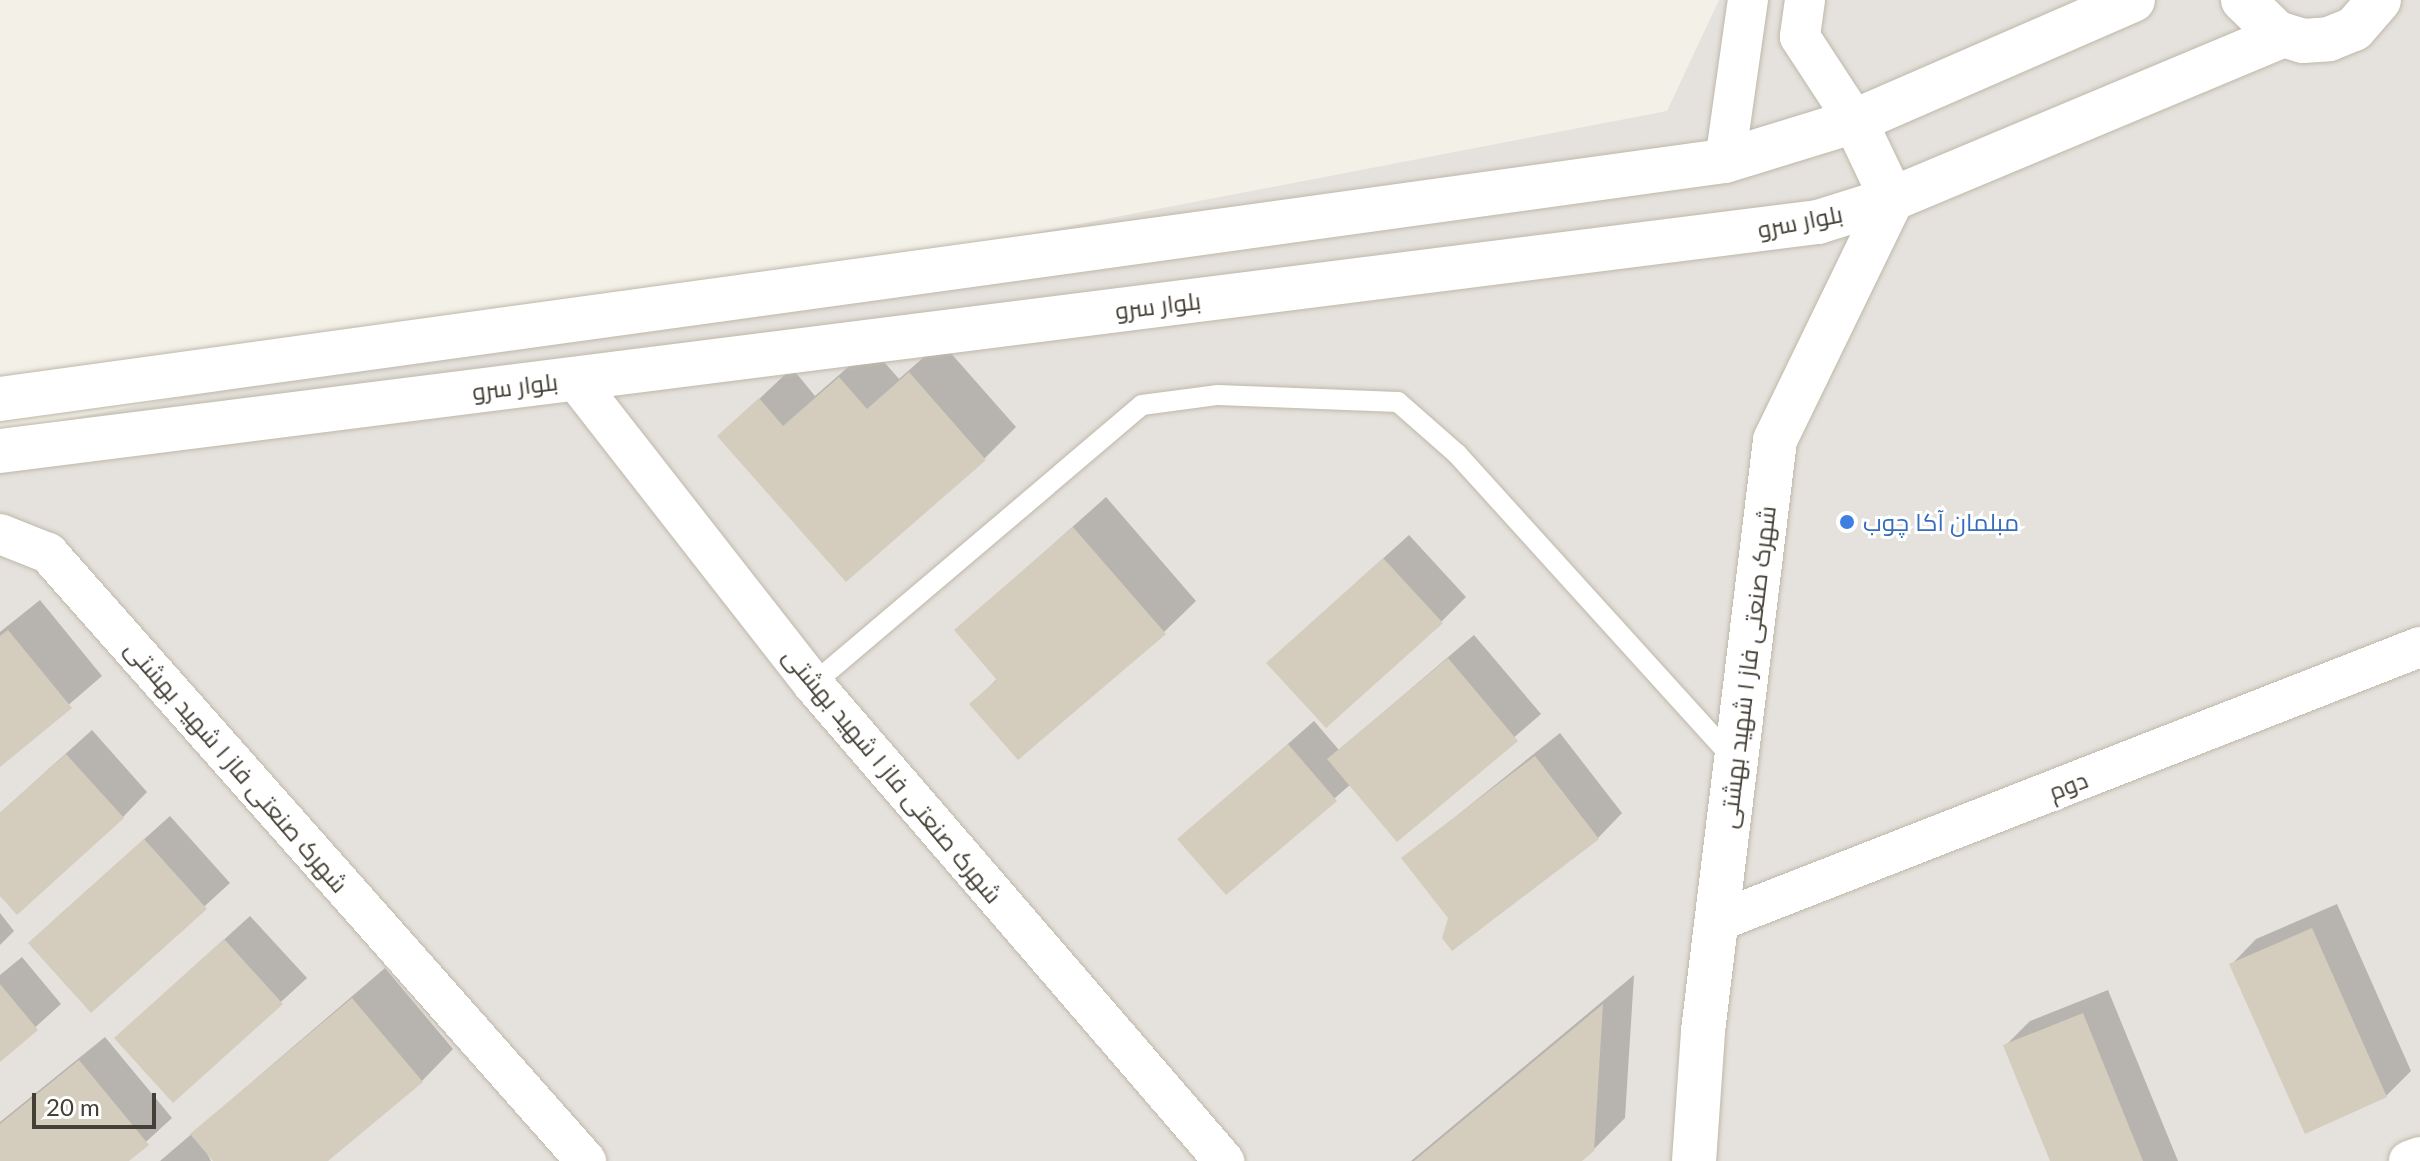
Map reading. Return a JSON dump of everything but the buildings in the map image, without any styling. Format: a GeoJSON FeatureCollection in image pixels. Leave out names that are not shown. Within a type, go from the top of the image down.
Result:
{"type":"FeatureCollection","features":[{"type":"Feature","properties":{"kind":"street"},"geometry":{"type":"LineString","coordinates":[[1725,161],[1748,0]]}},
{"type":"Feature","properties":{"kind":"street"},"geometry":{"type":"LineString","coordinates":[[1805,0],[1800,37],[1855,121],[1892,199]]}},
{"type":"Feature","properties":{"kind":"street"},"geometry":{"type":"LineString","coordinates":[[0,399],[1725,161],[1855,121],[2133,0]]}},
{"type":"Feature","properties":{"kind":"street"},"geometry":{"type":"LineString","coordinates":[[2243,0],[2255,18],[2284,35],[2303,41],[2329,39],[2354,29],[2379,0]]}},
{"type":"Feature","properties":{"kind":"street","name":"بلوار سرو"},"geometry":{"type":"LineString","coordinates":[[0,451],[1818,222],[1892,199],[2284,35]]}},
{"type":"Feature","properties":{"kind":"street","name":"شهرک صنعتی فاز ۱ شهید بهشتی"},"geometry":{"type":"LineString","coordinates":[[1694,1161],[1716,922],[1775,440],[1892,199]]}},
{"type":"Feature","properties":{"kind":"street","name":"شهرک صنعتی فاز ۱ شهید بهشتی"},"geometry":{"type":"LineString","coordinates":[[574,378],[813,684],[1224,1161]]}},
{"type":"Feature","properties":{"kind":"street","name":"شهرک صنعتی فاز ۱ شهید بهشتی"},"geometry":{"type":"LineString","coordinates":[[0,534],[48,553],[586,1161]]}},
{"type":"Feature","properties":{"kind":"street","name":"دوم"},"geometry":{"type":"LineString","coordinates":[[1716,922],[2420,647]]}},
{"type":"Feature","properties":{"kind":"street"},"geometry":{"type":"LineString","coordinates":[[2409,1161],[2420,1157]]}},
{"type":"Feature","properties":{"kind":"lane"},"geometry":{"type":"LineString","coordinates":[[813,684],[1142,405],[1218,395],[1398,402],[1457,454],[1736,761]]}},
{"type":"Feature","properties":{"kind":"shaded area"},"geometry":{"type":"Polygon","coordinates":[[[1719,0],[2420,0],[2420,1161],[0,1161],[0,432],[1667,111],[1719,0]]]}},
{"type":"Feature","properties":{"kind":"place","name":"مبلمان آکا چوب"},"geometry":{"type":"Point","coordinates":[1847,522]}}]}
